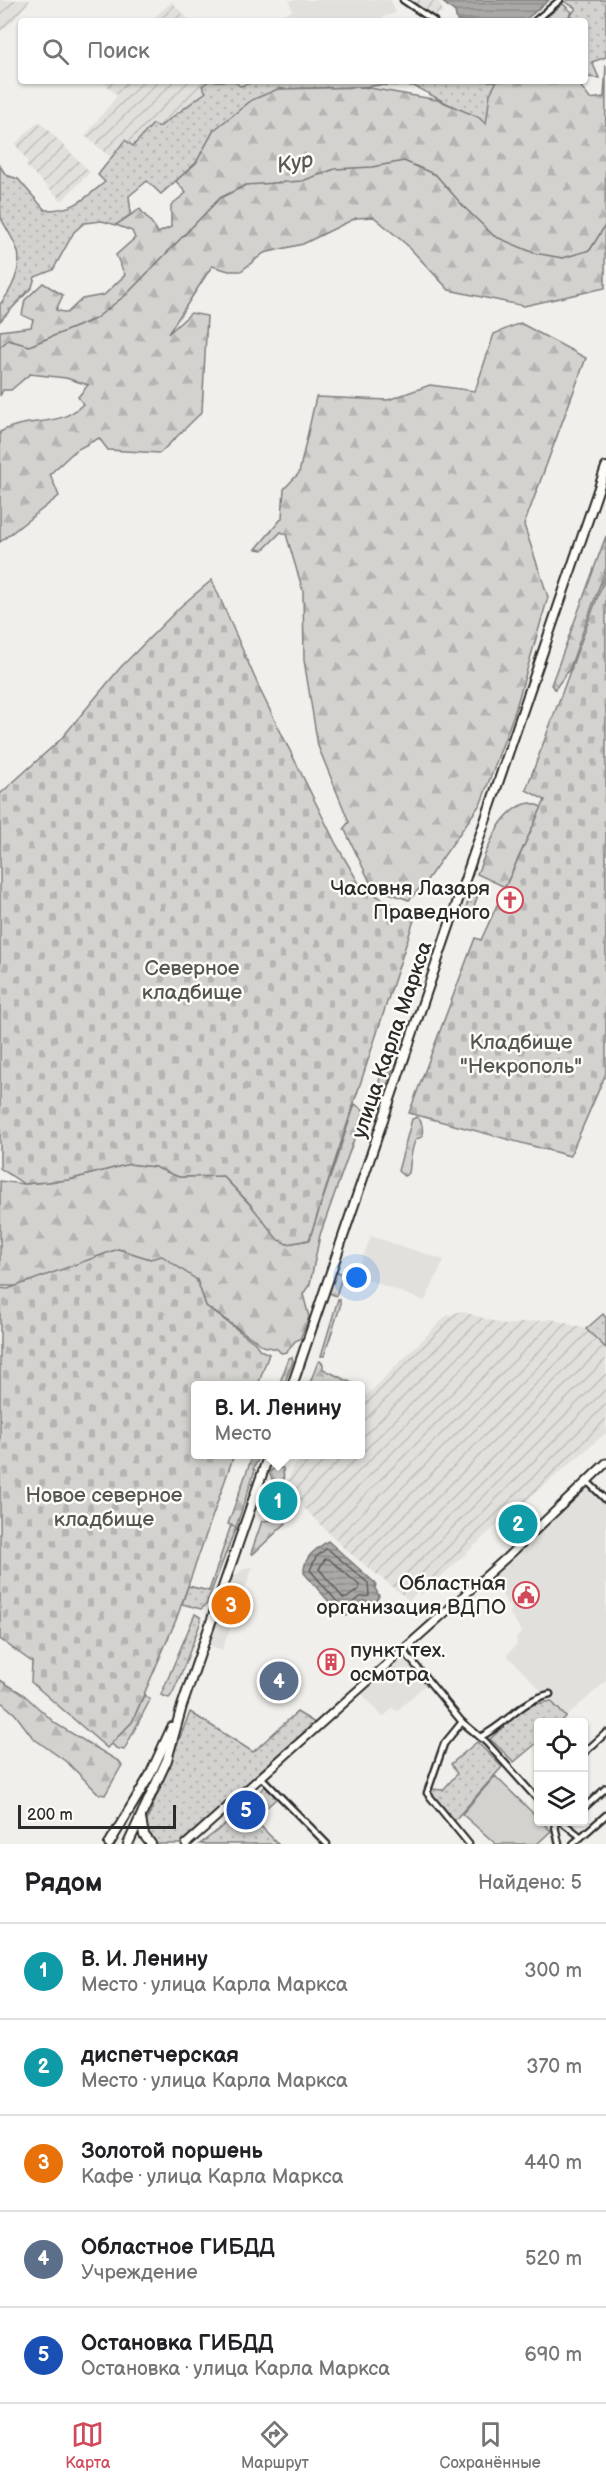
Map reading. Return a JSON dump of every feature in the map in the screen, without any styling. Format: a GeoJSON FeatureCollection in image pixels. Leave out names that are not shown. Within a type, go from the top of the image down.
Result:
{"type":"FeatureCollection","features":[{"type":"Feature","properties":{"kind":"main road","name":"улица Карла Маркса"},"geometry":{"type":"LineString","coordinates":[[294,1381],[606,467]]}},
{"type":"Feature","properties":{"kind":"main road"},"geometry":{"type":"LineString","coordinates":[[128,1844],[167,1760],[182,1706],[267,1459]]}},
{"type":"Feature","properties":{"kind":"main road"},"geometry":{"type":"LineString","coordinates":[[186,1844],[506,1558],[606,1463]]}},
{"type":"Feature","properties":{"kind":"main road"},"geometry":{"type":"LineString","coordinates":[[109,1844],[150,1775],[182,1706]]}},
{"type":"Feature","properties":{"kind":"main road"},"geometry":{"type":"LineString","coordinates":[[141,1818],[144,1835],[151,1844]]}},
{"type":"Feature","properties":{"kind":"street"},"geometry":{"type":"LineString","coordinates":[[403,0],[430,18]]}},
{"type":"Feature","properties":{"kind":"street"},"geometry":{"type":"LineString","coordinates":[[539,18],[560,0]]}},
{"type":"Feature","properties":{"kind":"street"},"geometry":{"type":"LineString","coordinates":[[587,1481],[606,1500]]}},
{"type":"Feature","properties":{"kind":"street"},"geometry":{"type":"LineString","coordinates":[[403,1650],[462,1722],[480,1737],[534,1794]]}},
{"type":"Feature","properties":{"kind":"street"},"geometry":{"type":"LineString","coordinates":[[480,1737],[494,1730],[526,1702],[535,1697],[550,1694]]}},
{"type":"Feature","properties":{"kind":"street"},"geometry":{"type":"LineString","coordinates":[[462,1722],[444,1744],[427,1793],[469,1843]]}},
{"type":"Feature","properties":{"kind":"street"},"geometry":{"type":"LineString","coordinates":[[588,1749],[606,1733]]}},
{"type":"Feature","properties":{"kind":"street"},"geometry":{"type":"LineString","coordinates":[[261,1777],[327,1844]]}},
{"type":"Feature","properties":{"kind":"street"},"geometry":{"type":"LineString","coordinates":[[588,1804],[606,1788]]}},
{"type":"Feature","properties":{"kind":"street"},"geometry":{"type":"LineString","coordinates":[[573,1844],[606,1815]]}},
{"type":"Feature","properties":{"kind":"street"},"geometry":{"type":"LineString","coordinates":[[555,1826],[559,1844]]}},
{"type":"Feature","properties":{"kind":"street"},"geometry":{"type":"LineString","coordinates":[[569,1826],[581,1837]]}},
{"type":"Feature","properties":{"kind":"shaded area"},"geometry":{"type":"Polygon","coordinates":[[[0,0],[30,0],[13,21],[0,32],[0,0]]]}},
{"type":"Feature","properties":{"kind":"shaded area"},"geometry":{"type":"Polygon","coordinates":[[[289,0],[391,0],[396,13],[383,18],[272,18],[292,11],[289,0]]]}},
{"type":"Feature","properties":{"kind":"shaded area"},"geometry":{"type":"Polygon","coordinates":[[[410,0],[438,0],[443,12],[434,16],[410,0]]]}},
{"type":"Feature","properties":{"kind":"shaded area"},"geometry":{"type":"Polygon","coordinates":[[[172,2],[187,18],[153,18],[172,2]]]}},
{"type":"Feature","properties":{"kind":"shaded area"},"geometry":{"type":"Polygon","coordinates":[[[106,84],[205,84],[202,86],[206,92],[159,127],[153,124],[133,146],[125,140],[110,157],[85,136],[117,96],[106,84]]]}},
{"type":"Feature","properties":{"kind":"shaded area"},"geometry":{"type":"Polygon","coordinates":[[[39,121],[90,172],[62,201],[25,165],[28,162],[15,144],[39,121]]]}},
{"type":"Feature","properties":{"kind":"shaded area"},"geometry":{"type":"Polygon","coordinates":[[[371,1236],[444,1260],[425,1301],[356,1275],[371,1236]]]}},
{"type":"Feature","properties":{"kind":"shaded area"},"geometry":{"type":"Polygon","coordinates":[[[461,1311],[505,1325],[551,1319],[586,1329],[606,1348],[606,1433],[488,1533],[421,1595],[417,1592],[409,1600],[346,1550],[284,1485],[288,1482],[292,1467],[301,1459],[365,1459],[365,1397],[446,1316],[461,1311]]]}},
{"type":"Feature","properties":{"kind":"shaded area"},"geometry":{"type":"Polygon","coordinates":[[[587,1489],[593,1491],[606,1503],[606,1681],[566,1717],[507,1655],[517,1644],[516,1638],[522,1632],[509,1612],[512,1610],[488,1574],[542,1523],[587,1489]]]}},
{"type":"Feature","properties":{"kind":"shaded area"},"geometry":{"type":"Polygon","coordinates":[[[253,1567],[222,1650],[205,1643],[228,1581],[245,1568],[253,1567]]]}},
{"type":"Feature","properties":{"kind":"shaded area"},"geometry":{"type":"Polygon","coordinates":[[[403,1657],[426,1684],[397,1711],[393,1708],[383,1717],[362,1694],[403,1657]]]}},
{"type":"Feature","properties":{"kind":"green space"},"geometry":{"type":"Polygon","coordinates":[[[568,0],[606,0],[606,57],[592,62],[599,78],[588,77],[588,18],[569,18],[576,8],[565,2],[568,0]]]}},
{"type":"Feature","properties":{"kind":"green space"},"geometry":{"type":"Polygon","coordinates":[[[563,4],[572,12],[567,18],[546,18],[563,4]]]}},
{"type":"Feature","properties":{"kind":"green space"},"geometry":{"type":"Polygon","coordinates":[[[606,65],[605,288],[524,306],[449,290],[407,245],[374,217],[356,218],[303,244],[264,253],[241,271],[229,271],[212,266],[168,334],[191,313],[207,316],[202,412],[160,453],[108,450],[99,438],[76,450],[50,474],[59,496],[0,542],[0,432],[21,424],[53,420],[74,412],[83,404],[78,397],[88,385],[66,378],[30,374],[11,390],[3,390],[0,396],[0,331],[31,327],[33,320],[22,315],[25,300],[43,283],[63,295],[56,310],[67,313],[82,299],[104,295],[125,275],[116,255],[135,238],[132,231],[116,225],[140,209],[158,233],[171,227],[171,205],[186,193],[176,181],[196,163],[214,130],[252,100],[278,89],[364,87],[438,100],[478,117],[486,124],[490,94],[495,84],[579,84],[590,99],[604,97],[606,65]]]}},
{"type":"Feature","properties":{"kind":"green space"},"geometry":{"type":"Polygon","coordinates":[[[205,84],[238,84],[240,86],[247,84],[526,84],[498,130],[414,86],[278,89],[214,130],[196,163],[161,194],[147,181],[129,196],[131,214],[116,225],[102,221],[84,223],[74,232],[53,270],[35,277],[32,287],[0,321],[0,304],[15,280],[19,258],[1,218],[0,166],[6,175],[18,179],[45,210],[71,206],[105,182],[98,175],[125,140],[133,146],[153,124],[159,127],[206,92],[202,86],[205,84]]]}},
{"type":"Feature","properties":{"kind":"green space"},"geometry":{"type":"Polygon","coordinates":[[[520,323],[586,358],[524,525],[548,597],[515,711],[481,803],[427,880],[409,900],[381,890],[370,882],[344,828],[349,822],[318,746],[304,660],[303,591],[286,534],[281,532],[263,550],[256,549],[282,518],[284,489],[299,473],[316,397],[388,400],[430,385],[475,391],[494,334],[520,323]]]}},
{"type":"Feature","properties":{"kind":"green space"},"geometry":{"type":"Polygon","coordinates":[[[606,536],[606,568],[569,670],[555,689],[551,685],[606,536]]]}},
{"type":"Feature","properties":{"kind":"green space","name":"Кладбище \"Некрополь\""},"geometry":{"type":"Polygon","coordinates":[[[606,574],[606,1073],[570,1156],[409,1113],[475,938],[481,940],[545,800],[526,790],[606,574]]]}},
{"type":"Feature","properties":{"kind":"green space","name":"Северное кладбище"},"geometry":{"type":"Polygon","coordinates":[[[212,580],[261,692],[336,844],[361,887],[415,917],[309,1240],[287,1244],[278,1240],[250,1204],[223,1176],[179,1177],[155,1167],[129,1164],[68,1180],[24,1184],[0,1168],[0,794],[61,739],[120,668],[182,605],[212,580]]]}},
{"type":"Feature","properties":{"kind":"green space"},"geometry":{"type":"Polygon","coordinates":[[[531,803],[542,807],[505,887],[477,874],[496,830],[503,820],[520,806],[531,803]]]}},
{"type":"Feature","properties":{"kind":"green space"},"geometry":{"type":"Polygon","coordinates":[[[474,885],[481,887],[474,906],[488,914],[486,917],[473,910],[470,915],[464,913],[474,885]]]}},
{"type":"Feature","properties":{"kind":"green space"},"geometry":{"type":"Polygon","coordinates":[[[386,1065],[393,1068],[387,1087],[382,1086],[379,1081],[386,1065]]]}},
{"type":"Feature","properties":{"kind":"green space"},"geometry":{"type":"Polygon","coordinates":[[[355,1104],[364,1111],[320,1235],[310,1284],[303,1294],[309,1317],[300,1339],[295,1341],[287,1352],[281,1353],[277,1349],[263,1346],[206,1306],[197,1280],[150,1259],[118,1249],[20,1286],[0,1286],[0,1181],[24,1184],[68,1180],[129,1164],[155,1167],[179,1177],[223,1176],[287,1244],[309,1240],[355,1104]]]}},
{"type":"Feature","properties":{"kind":"green space"},"geometry":{"type":"Polygon","coordinates":[[[417,1117],[421,1123],[422,1137],[416,1139],[409,1173],[404,1176],[398,1171],[412,1119],[417,1117]]]}},
{"type":"Feature","properties":{"kind":"green space","name":"Новое северное кладбище"},"geometry":{"type":"Polygon","coordinates":[[[118,1249],[150,1259],[162,1256],[197,1280],[206,1306],[255,1343],[260,1350],[269,1354],[259,1381],[191,1381],[191,1459],[233,1459],[176,1620],[132,1722],[107,1748],[31,1682],[32,1662],[0,1639],[0,1288],[8,1289],[118,1249]]]}},
{"type":"Feature","properties":{"kind":"green space"},"geometry":{"type":"Polygon","coordinates":[[[338,1272],[343,1274],[336,1296],[327,1292],[334,1274],[338,1272]]]}},
{"type":"Feature","properties":{"kind":"green space"},"geometry":{"type":"Polygon","coordinates":[[[338,1299],[340,1307],[324,1356],[321,1356],[338,1299]]]}},
{"type":"Feature","properties":{"kind":"green space"},"geometry":{"type":"Polygon","coordinates":[[[603,1314],[606,1318],[606,1348],[586,1329],[603,1314]]]}},
{"type":"Feature","properties":{"kind":"green space"},"geometry":{"type":"Polygon","coordinates":[[[292,1357],[293,1361],[286,1381],[280,1381],[289,1358],[292,1357]]]}},
{"type":"Feature","properties":{"kind":"green space"},"geometry":{"type":"Polygon","coordinates":[[[318,1362],[323,1364],[323,1369],[348,1381],[311,1381],[318,1362]]]}},
{"type":"Feature","properties":{"kind":"green space"},"geometry":{"type":"Polygon","coordinates":[[[251,1459],[259,1459],[253,1469],[255,1470],[236,1527],[228,1524],[251,1459]]]}},
{"type":"Feature","properties":{"kind":"green space"},"geometry":{"type":"Polygon","coordinates":[[[274,1468],[283,1468],[284,1484],[291,1496],[289,1500],[284,1499],[269,1473],[274,1468]]]}},
{"type":"Feature","properties":{"kind":"green space"},"geometry":{"type":"Polygon","coordinates":[[[261,1488],[267,1490],[261,1509],[254,1507],[261,1488]]]}},
{"type":"Feature","properties":{"kind":"green space"},"geometry":{"type":"Polygon","coordinates":[[[284,1519],[286,1523],[253,1554],[251,1553],[262,1521],[284,1519]]]}},
{"type":"Feature","properties":{"kind":"green space"},"geometry":{"type":"Polygon","coordinates":[[[231,1525],[236,1527],[206,1605],[201,1609],[182,1604],[188,1586],[209,1591],[231,1525]]]}},
{"type":"Feature","properties":{"kind":"green space"},"geometry":{"type":"Polygon","coordinates":[[[195,1614],[200,1617],[201,1621],[169,1698],[161,1695],[195,1614]]]}},
{"type":"Feature","properties":{"kind":"green space"},"geometry":{"type":"Polygon","coordinates":[[[0,1680],[23,1694],[56,1724],[120,1762],[122,1765],[105,1795],[99,1794],[68,1763],[33,1738],[15,1714],[0,1701],[0,1680]]]}},
{"type":"Feature","properties":{"kind":"green space"},"geometry":{"type":"Polygon","coordinates":[[[144,1695],[150,1700],[124,1750],[116,1748],[111,1743],[132,1722],[144,1695]]]}},
{"type":"Feature","properties":{"kind":"green space"},"geometry":{"type":"Polygon","coordinates":[[[551,1701],[566,1717],[534,1718],[534,1745],[514,1762],[490,1739],[527,1706],[551,1701]]]}},
{"type":"Feature","properties":{"kind":"green space"},"geometry":{"type":"Polygon","coordinates":[[[190,1712],[253,1752],[297,1712],[315,1723],[224,1810],[184,1844],[156,1844],[144,1828],[190,1712]]]}},
{"type":"Feature","properties":{"kind":"green space"},"geometry":{"type":"Polygon","coordinates":[[[477,1742],[502,1767],[455,1820],[431,1794],[432,1789],[443,1790],[457,1774],[451,1764],[477,1742]]]}},
{"type":"Feature","properties":{"kind":"green space"},"geometry":{"type":"Polygon","coordinates":[[[495,1776],[534,1814],[534,1826],[546,1826],[551,1831],[537,1844],[496,1844],[462,1814],[495,1776]]]}},
{"type":"Feature","properties":{"kind":"green space"},"geometry":{"type":"Polygon","coordinates":[[[265,1786],[277,1798],[254,1819],[278,1844],[200,1844],[231,1820],[265,1786]]]}},
{"type":"Feature","properties":{"kind":"water"},"geometry":{"type":"Polygon","coordinates":[[[440,0],[549,0],[528,18],[456,18],[455,12],[440,0]]]}},
{"type":"Feature","properties":{"kind":"water"},"geometry":{"type":"Polygon","coordinates":[[[328,1541],[376,1584],[375,1588],[379,1596],[374,1606],[370,1608],[364,1601],[347,1616],[339,1613],[304,1573],[308,1558],[328,1541]]]}},
{"type":"Feature","properties":{"kind":"waterway","name":"Кур"},"geometry":{"type":"LineString","coordinates":[[0,347],[8,340],[29,346],[95,319],[127,294],[220,198],[246,185],[302,181],[335,169],[372,167],[404,161],[436,175],[494,236],[534,253],[563,258],[590,250],[606,224]]}},
{"type":"Feature","properties":{"kind":"place","name":"Часовня Лазаря Праведного"},"geometry":{"type":"Point","coordinates":[510,900]}},
{"type":"Feature","properties":{"kind":"place","name":"В. И. Ленину"},"geometry":{"type":"Point","coordinates":[278,1501]}},
{"type":"Feature","properties":{"kind":"place","name":"диспетчерская"},"geometry":{"type":"Point","coordinates":[518,1524]}},
{"type":"Feature","properties":{"kind":"place","name":"Областная организация ВДПО"},"geometry":{"type":"Point","coordinates":[526,1595]}},
{"type":"Feature","properties":{"kind":"place","name":"Золотой поршень"},"geometry":{"type":"Point","coordinates":[231,1605]}},
{"type":"Feature","properties":{"kind":"place","name":"пункт тех. осмотра"},"geometry":{"type":"Point","coordinates":[331,1662]}},
{"type":"Feature","properties":{"kind":"place","name":"Областное ГИБДД"},"geometry":{"type":"Point","coordinates":[279,1681]}},
{"type":"Feature","properties":{"kind":"place","name":"Остановка ГИБДД"},"geometry":{"type":"Point","coordinates":[246,1810]}}]}
